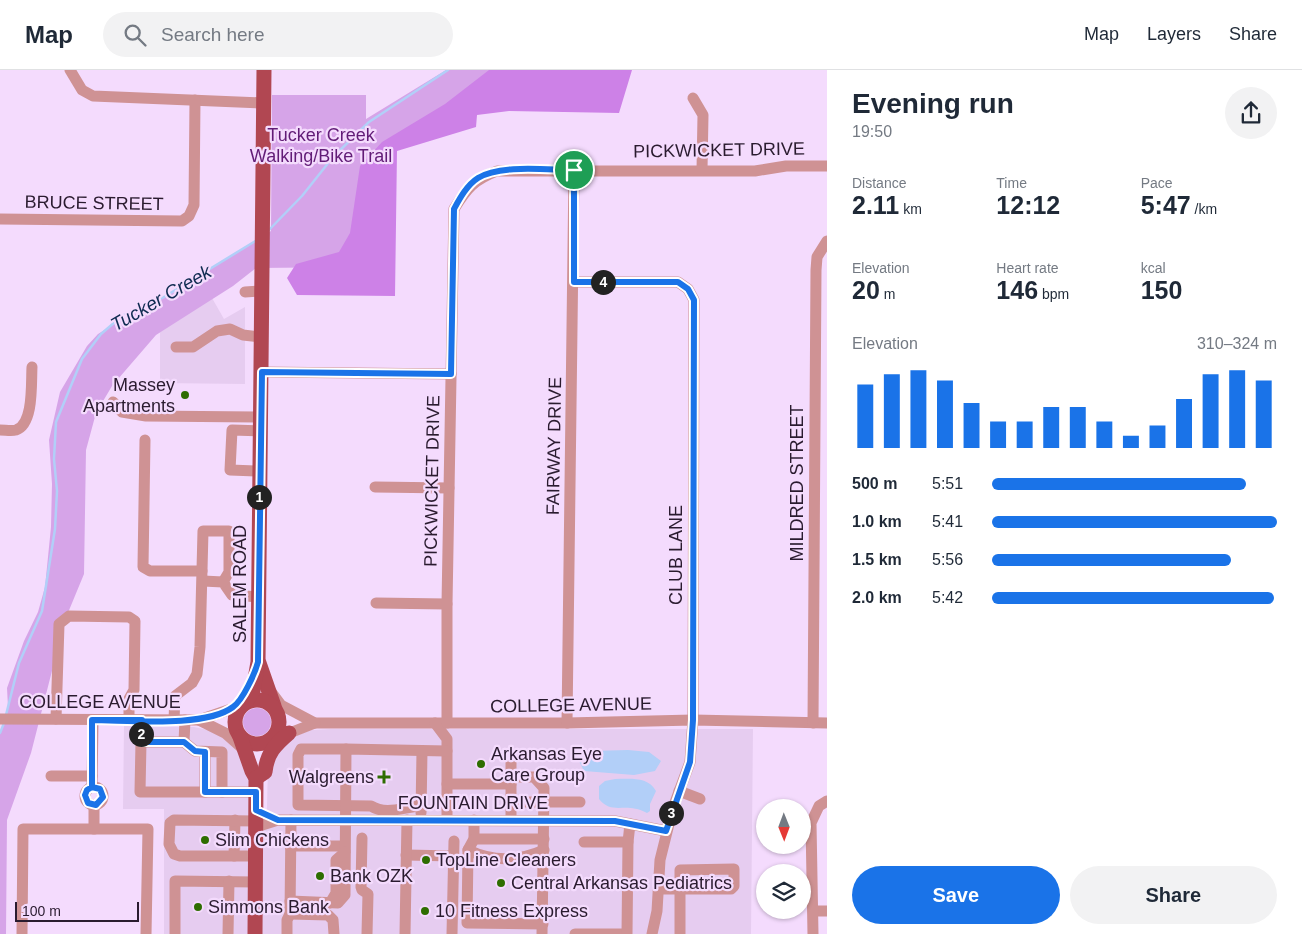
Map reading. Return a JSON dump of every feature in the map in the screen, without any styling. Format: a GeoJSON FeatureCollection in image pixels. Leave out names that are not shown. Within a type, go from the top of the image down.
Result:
{"type":"FeatureCollection","features":[{"type":"Feature","properties":{"kind":"main road","name":"SALEM ROAD"},"geometry":{"type":"LineString","coordinates":[[240,705],[253,691],[257,665],[262,372],[264,70]]}},
{"type":"Feature","properties":{"kind":"main road","name":"SALEM ROAD"},"geometry":{"type":"LineString","coordinates":[[257,665],[268,688],[274,707]]}},
{"type":"Feature","properties":{"kind":"main road"},"geometry":{"type":"LineString","coordinates":[[255,934],[258,781],[263,753],[280,725],[279,716],[274,707],[261,700],[240,705],[235,720],[258,781]]}},
{"type":"Feature","properties":{"kind":"main road"},"geometry":{"type":"LineString","coordinates":[[258,781],[265,772],[266,761],[273,747],[289,733]]}},
{"type":"Feature","properties":{"kind":"main road"},"geometry":{"type":"LineString","coordinates":[[241,740],[254,744],[271,739]]}},
{"type":"Feature","properties":{"kind":"street"},"geometry":{"type":"LineString","coordinates":[[70,70],[82,90],[93,96],[263,104]]}},
{"type":"Feature","properties":{"kind":"street"},"geometry":{"type":"LineString","coordinates":[[694,98],[702,115],[702,170]]}},
{"type":"Feature","properties":{"kind":"street","name":"BRUCE STREET"},"geometry":{"type":"LineString","coordinates":[[0,219],[182,221],[189,216],[194,204],[195,100]]}},
{"type":"Feature","properties":{"kind":"street","name":"PICKWICKET DRIVE"},"geometry":{"type":"LineString","coordinates":[[447,723],[447,604],[454,209],[465,191],[478,178],[496,170],[755,171],[786,166],[827,166]]}},
{"type":"Feature","properties":{"kind":"street","name":"FAIRWAY DRIVE"},"geometry":{"type":"LineString","coordinates":[[567,724],[574,170]]}},
{"type":"Feature","properties":{"kind":"street","name":"MILDRED STREET"},"geometry":{"type":"LineString","coordinates":[[813,723],[816,270],[817,257],[825,243]]}},
{"type":"Feature","properties":{"kind":"street","name":"CLUB LANE"},"geometry":{"type":"LineString","coordinates":[[574,282],[678,282],[688,289],[694,300],[693,720],[690,762],[666,831],[660,860],[652,934]]}},
{"type":"Feature","properties":{"kind":"street"},"geometry":{"type":"LineString","coordinates":[[245,292],[262,291]]}},
{"type":"Feature","properties":{"kind":"street"},"geometry":{"type":"LineString","coordinates":[[176,347],[193,347],[217,331],[230,329],[243,335],[261,337]]}},
{"type":"Feature","properties":{"kind":"street"},"geometry":{"type":"LineString","coordinates":[[0,430],[16,430],[26,423],[29,413],[32,367]]}},
{"type":"Feature","properties":{"kind":"street"},"geometry":{"type":"LineString","coordinates":[[262,372],[451,374]]}},
{"type":"Feature","properties":{"kind":"street"},"geometry":{"type":"LineString","coordinates":[[113,402],[122,412],[146,416],[260,424]]}},
{"type":"Feature","properties":{"kind":"street"},"geometry":{"type":"LineString","coordinates":[[259,471],[230,470],[232,430],[260,424]]}},
{"type":"Feature","properties":{"kind":"street"},"geometry":{"type":"LineString","coordinates":[[145,440],[143,567],[150,570],[203,576],[224,582],[232,594],[258,597]]}},
{"type":"Feature","properties":{"kind":"street"},"geometry":{"type":"LineString","coordinates":[[375,487],[449,488]]}},
{"type":"Feature","properties":{"kind":"street"},"geometry":{"type":"LineString","coordinates":[[184,742],[175,696],[192,683],[197,674],[204,531],[229,531],[229,572],[224,582]]}},
{"type":"Feature","properties":{"kind":"street"},"geometry":{"type":"LineString","coordinates":[[376,603],[447,604]]}},
{"type":"Feature","properties":{"kind":"street"},"geometry":{"type":"LineString","coordinates":[[56,719],[57,631],[59,624],[69,616],[129,617],[135,621],[134,690],[129,699],[129,720]]}},
{"type":"Feature","properties":{"kind":"street"},"geometry":{"type":"LineString","coordinates":[[268,688],[281,705],[312,721]]}},
{"type":"Feature","properties":{"kind":"street","name":"COLLEGE AVENUE"},"geometry":{"type":"LineString","coordinates":[[201,722],[240,705]]}},
{"type":"Feature","properties":{"kind":"street","name":"COLLEGE AVENUE"},"geometry":{"type":"LineString","coordinates":[[274,707],[289,717],[312,721],[567,724],[693,720],[827,723]]}},
{"type":"Feature","properties":{"kind":"street","name":"COLLEGE AVENUE"},"geometry":{"type":"LineString","coordinates":[[0,719],[180,720],[224,726],[241,740]]}},
{"type":"Feature","properties":{"kind":"street"},"geometry":{"type":"LineString","coordinates":[[92,720],[92,782],[85,795],[88,803],[94,805],[94,829]]}},
{"type":"Feature","properties":{"kind":"street"},"geometry":{"type":"LineString","coordinates":[[142,720],[140,792],[222,792],[258,781]]}},
{"type":"Feature","properties":{"kind":"street","name":"COLLEGE AVENUE"},"geometry":{"type":"LineString","coordinates":[[271,739],[289,733],[312,721]]}},
{"type":"Feature","properties":{"kind":"street"},"geometry":{"type":"LineString","coordinates":[[201,722],[241,740]]}},
{"type":"Feature","properties":{"kind":"street"},"geometry":{"type":"LineString","coordinates":[[434,723],[447,745],[447,820]]}},
{"type":"Feature","properties":{"kind":"street"},"geometry":{"type":"LineString","coordinates":[[419,806],[408,810],[377,810],[371,806],[298,805],[298,755],[301,749],[422,751],[447,745],[462,723]]}},
{"type":"Feature","properties":{"kind":"street"},"geometry":{"type":"LineString","coordinates":[[141,742],[184,742],[195,751],[222,752],[222,792]]}},
{"type":"Feature","properties":{"kind":"street"},"geometry":{"type":"LineString","coordinates":[[290,901],[338,903],[345,895],[346,749]]}},
{"type":"Feature","properties":{"kind":"street"},"geometry":{"type":"LineString","coordinates":[[421,820],[419,806],[422,751]]}},
{"type":"Feature","properties":{"kind":"street"},"geometry":{"type":"LineString","coordinates":[[205,752],[205,792]]}},
{"type":"Feature","properties":{"kind":"street"},"geometry":{"type":"LineString","coordinates":[[511,758],[511,820]]}},
{"type":"Feature","properties":{"kind":"street"},"geometry":{"type":"LineString","coordinates":[[51,776],[92,782]]}},
{"type":"Feature","properties":{"kind":"street"},"geometry":{"type":"LineString","coordinates":[[447,784],[511,780],[534,776],[544,788],[542,929],[467,923],[468,850],[474,839],[474,820]]}},
{"type":"Feature","properties":{"kind":"street"},"geometry":{"type":"LineString","coordinates":[[679,791],[700,799]]}},
{"type":"Feature","properties":{"kind":"street"},"geometry":{"type":"LineString","coordinates":[[511,802],[580,802]]}},
{"type":"Feature","properties":{"kind":"street"},"geometry":{"type":"LineString","coordinates":[[814,934],[811,823],[823,803]]}},
{"type":"Feature","properties":{"kind":"street","name":"FOUNTAIN DRIVE"},"geometry":{"type":"LineString","coordinates":[[234,856],[174,854],[169,844],[170,823],[174,820],[256,819],[615,821],[666,831]]}},
{"type":"Feature","properties":{"kind":"street"},"geometry":{"type":"LineString","coordinates":[[235,820],[234,856],[256,856]]}},
{"type":"Feature","properties":{"kind":"street"},"geometry":{"type":"LineString","coordinates":[[287,934],[287,920],[290,914],[291,820]]}},
{"type":"Feature","properties":{"kind":"street"},"geometry":{"type":"LineString","coordinates":[[405,934],[407,820]]}},
{"type":"Feature","properties":{"kind":"street"},"geometry":{"type":"LineString","coordinates":[[627,934],[628,842],[630,824]]}},
{"type":"Feature","properties":{"kind":"street"},"geometry":{"type":"LineString","coordinates":[[22,934],[23,829],[148,829],[146,934]]}},
{"type":"Feature","properties":{"kind":"street"},"geometry":{"type":"LineString","coordinates":[[362,838],[361,886],[362,890],[368,894],[367,934]]}},
{"type":"Feature","properties":{"kind":"street"},"geometry":{"type":"LineString","coordinates":[[474,839],[544,845]]}},
{"type":"Feature","properties":{"kind":"street"},"geometry":{"type":"LineString","coordinates":[[452,934],[454,841]]}},
{"type":"Feature","properties":{"kind":"street"},"geometry":{"type":"LineString","coordinates":[[584,842],[628,842]]}},
{"type":"Feature","properties":{"kind":"street"},"geometry":{"type":"LineString","coordinates":[[468,850],[484,858],[526,858],[544,845]]}},
{"type":"Feature","properties":{"kind":"street"},"geometry":{"type":"LineString","coordinates":[[290,846],[345,849]]}},
{"type":"Feature","properties":{"kind":"street"},"geometry":{"type":"LineString","coordinates":[[406,855],[454,856]]}},
{"type":"Feature","properties":{"kind":"street"},"geometry":{"type":"LineString","coordinates":[[658,889],[679,890],[731,889],[734,886],[734,869],[680,870],[679,890],[680,934]]}},
{"type":"Feature","properties":{"kind":"street"},"geometry":{"type":"LineString","coordinates":[[175,934],[175,881],[256,882]]}},
{"type":"Feature","properties":{"kind":"street"},"geometry":{"type":"LineString","coordinates":[[228,934],[229,881]]}},
{"type":"Feature","properties":{"kind":"street"},"geometry":{"type":"LineString","coordinates":[[814,911],[827,910]]}},
{"type":"Feature","properties":{"kind":"street"},"geometry":{"type":"LineString","coordinates":[[290,914],[328,915],[333,920],[334,934]]}},
{"type":"Feature","properties":{"kind":"street"},"geometry":{"type":"LineString","coordinates":[[575,934],[622,934]]}},
{"type":"Feature","properties":{"kind":"shaded area"},"geometry":{"type":"Polygon","coordinates":[[[489,70],[632,70],[619,113],[509,111],[477,115],[476,127],[397,151],[395,296],[297,295],[287,278],[296,264],[339,252],[350,233],[360,166],[382,142],[445,104],[489,70]]]}},
{"type":"Feature","properties":{"kind":"shaded area"},"geometry":{"type":"Polygon","coordinates":[[[212,298],[224,319],[245,307],[245,384],[160,383],[160,332],[212,298]]]}},
{"type":"Feature","properties":{"kind":"shaded area"},"geometry":{"type":"Polygon","coordinates":[[[124,726],[194,727],[218,732],[238,748],[249,775],[248,934],[164,934],[164,809],[123,809],[124,726]]]}},
{"type":"Feature","properties":{"kind":"shaded area"},"geometry":{"type":"Polygon","coordinates":[[[753,729],[751,934],[261,934],[262,837],[267,807],[268,765],[285,740],[311,730],[753,729]]]}},
{"type":"Feature","properties":{"kind":"green space","name":"Tucker Creek Walking/Bike Trail"},"geometry":{"type":"Polygon","coordinates":[[[446,70],[509,70],[376,156],[364,267],[256,268],[233,286],[156,335],[112,386],[96,413],[86,450],[84,574],[65,620],[31,753],[7,820],[6,934],[0,934],[0,733],[8,707],[7,688],[24,641],[38,612],[45,587],[51,527],[52,484],[49,440],[60,392],[87,346],[98,334],[134,312],[183,288],[198,276],[271,231],[272,95],[366,95],[366,119],[446,70]]]}},
{"type":"Feature","properties":{"kind":"green space"},"geometry":{"type":"Polygon","coordinates":[[[257,708],[267,712],[271,722],[267,732],[257,736],[247,732],[243,722],[247,712],[257,708]]]}},
{"type":"Feature","properties":{"kind":"water"},"geometry":{"type":"Polygon","coordinates":[[[628,750],[649,752],[661,761],[655,771],[634,775],[584,771],[579,761],[583,754],[590,751],[628,750]]]}},
{"type":"Feature","properties":{"kind":"water"},"geometry":{"type":"Polygon","coordinates":[[[638,779],[653,786],[656,791],[650,804],[650,811],[647,813],[632,808],[609,807],[604,804],[599,799],[599,786],[605,781],[638,779]]]}},
{"type":"Feature","properties":{"kind":"waterway","name":"Tucker Creek"},"geometry":{"type":"LineString","coordinates":[[267,232],[302,196],[333,157],[369,122],[448,70]]}},
{"type":"Feature","properties":{"kind":"waterway","name":"Tucker Creek"},"geometry":{"type":"LineString","coordinates":[[6,715],[19,663],[42,611],[55,529],[57,491],[54,459],[56,422],[82,359],[101,334],[122,316],[164,297],[257,240]]}},
{"type":"Feature","properties":{"kind":"waterway","name":"Tucker Creek"},"geometry":{"type":"LineString","coordinates":[[0,733],[4,723]]}},
{"type":"Feature","properties":{"kind":"place","name":"Massey Apartments"},"geometry":{"type":"Point","coordinates":[185,395]}},
{"type":"Feature","properties":{"kind":"place","name":"Arkansas Eye Care Group"},"geometry":{"type":"Point","coordinates":[481,764]}},
{"type":"Feature","properties":{"kind":"place","name":"Walgreens"},"geometry":{"type":"Point","coordinates":[384,777]}},
{"type":"Feature","properties":{"kind":"place","name":"Slim Chickens"},"geometry":{"type":"Point","coordinates":[205,840]}},
{"type":"Feature","properties":{"kind":"place","name":"TopLine Cleaners"},"geometry":{"type":"Point","coordinates":[426,860]}},
{"type":"Feature","properties":{"kind":"place","name":"Bank OZK"},"geometry":{"type":"Point","coordinates":[320,876]}},
{"type":"Feature","properties":{"kind":"place","name":"Central Arkansas Pediatrics"},"geometry":{"type":"Point","coordinates":[501,883]}},
{"type":"Feature","properties":{"kind":"place","name":"Simmons Bank"},"geometry":{"type":"Point","coordinates":[198,907]}},
{"type":"Feature","properties":{"kind":"place","name":"10 Fitness Express"},"geometry":{"type":"Point","coordinates":[425,911]}},
{"type":"Feature","properties":{"kind":"route"},"geometry":{"type":"LineString","coordinates":[[574,170],[496,170],[478,178],[465,191],[454,209],[451,374],[262,372],[258,662],[256,669],[252,672],[250,683],[242,697],[232,708],[199,720],[92,720],[92,787],[85,792],[85,798],[88,803],[99,804],[103,797],[100,789],[92,787],[92,776],[92,720],[142,720],[141,742],[184,742],[195,751],[205,752],[205,792],[256,792],[256,810],[278,820],[615,821],[666,831],[690,762],[693,720],[694,300],[688,289],[678,282],[574,282],[574,170]]}}]}
